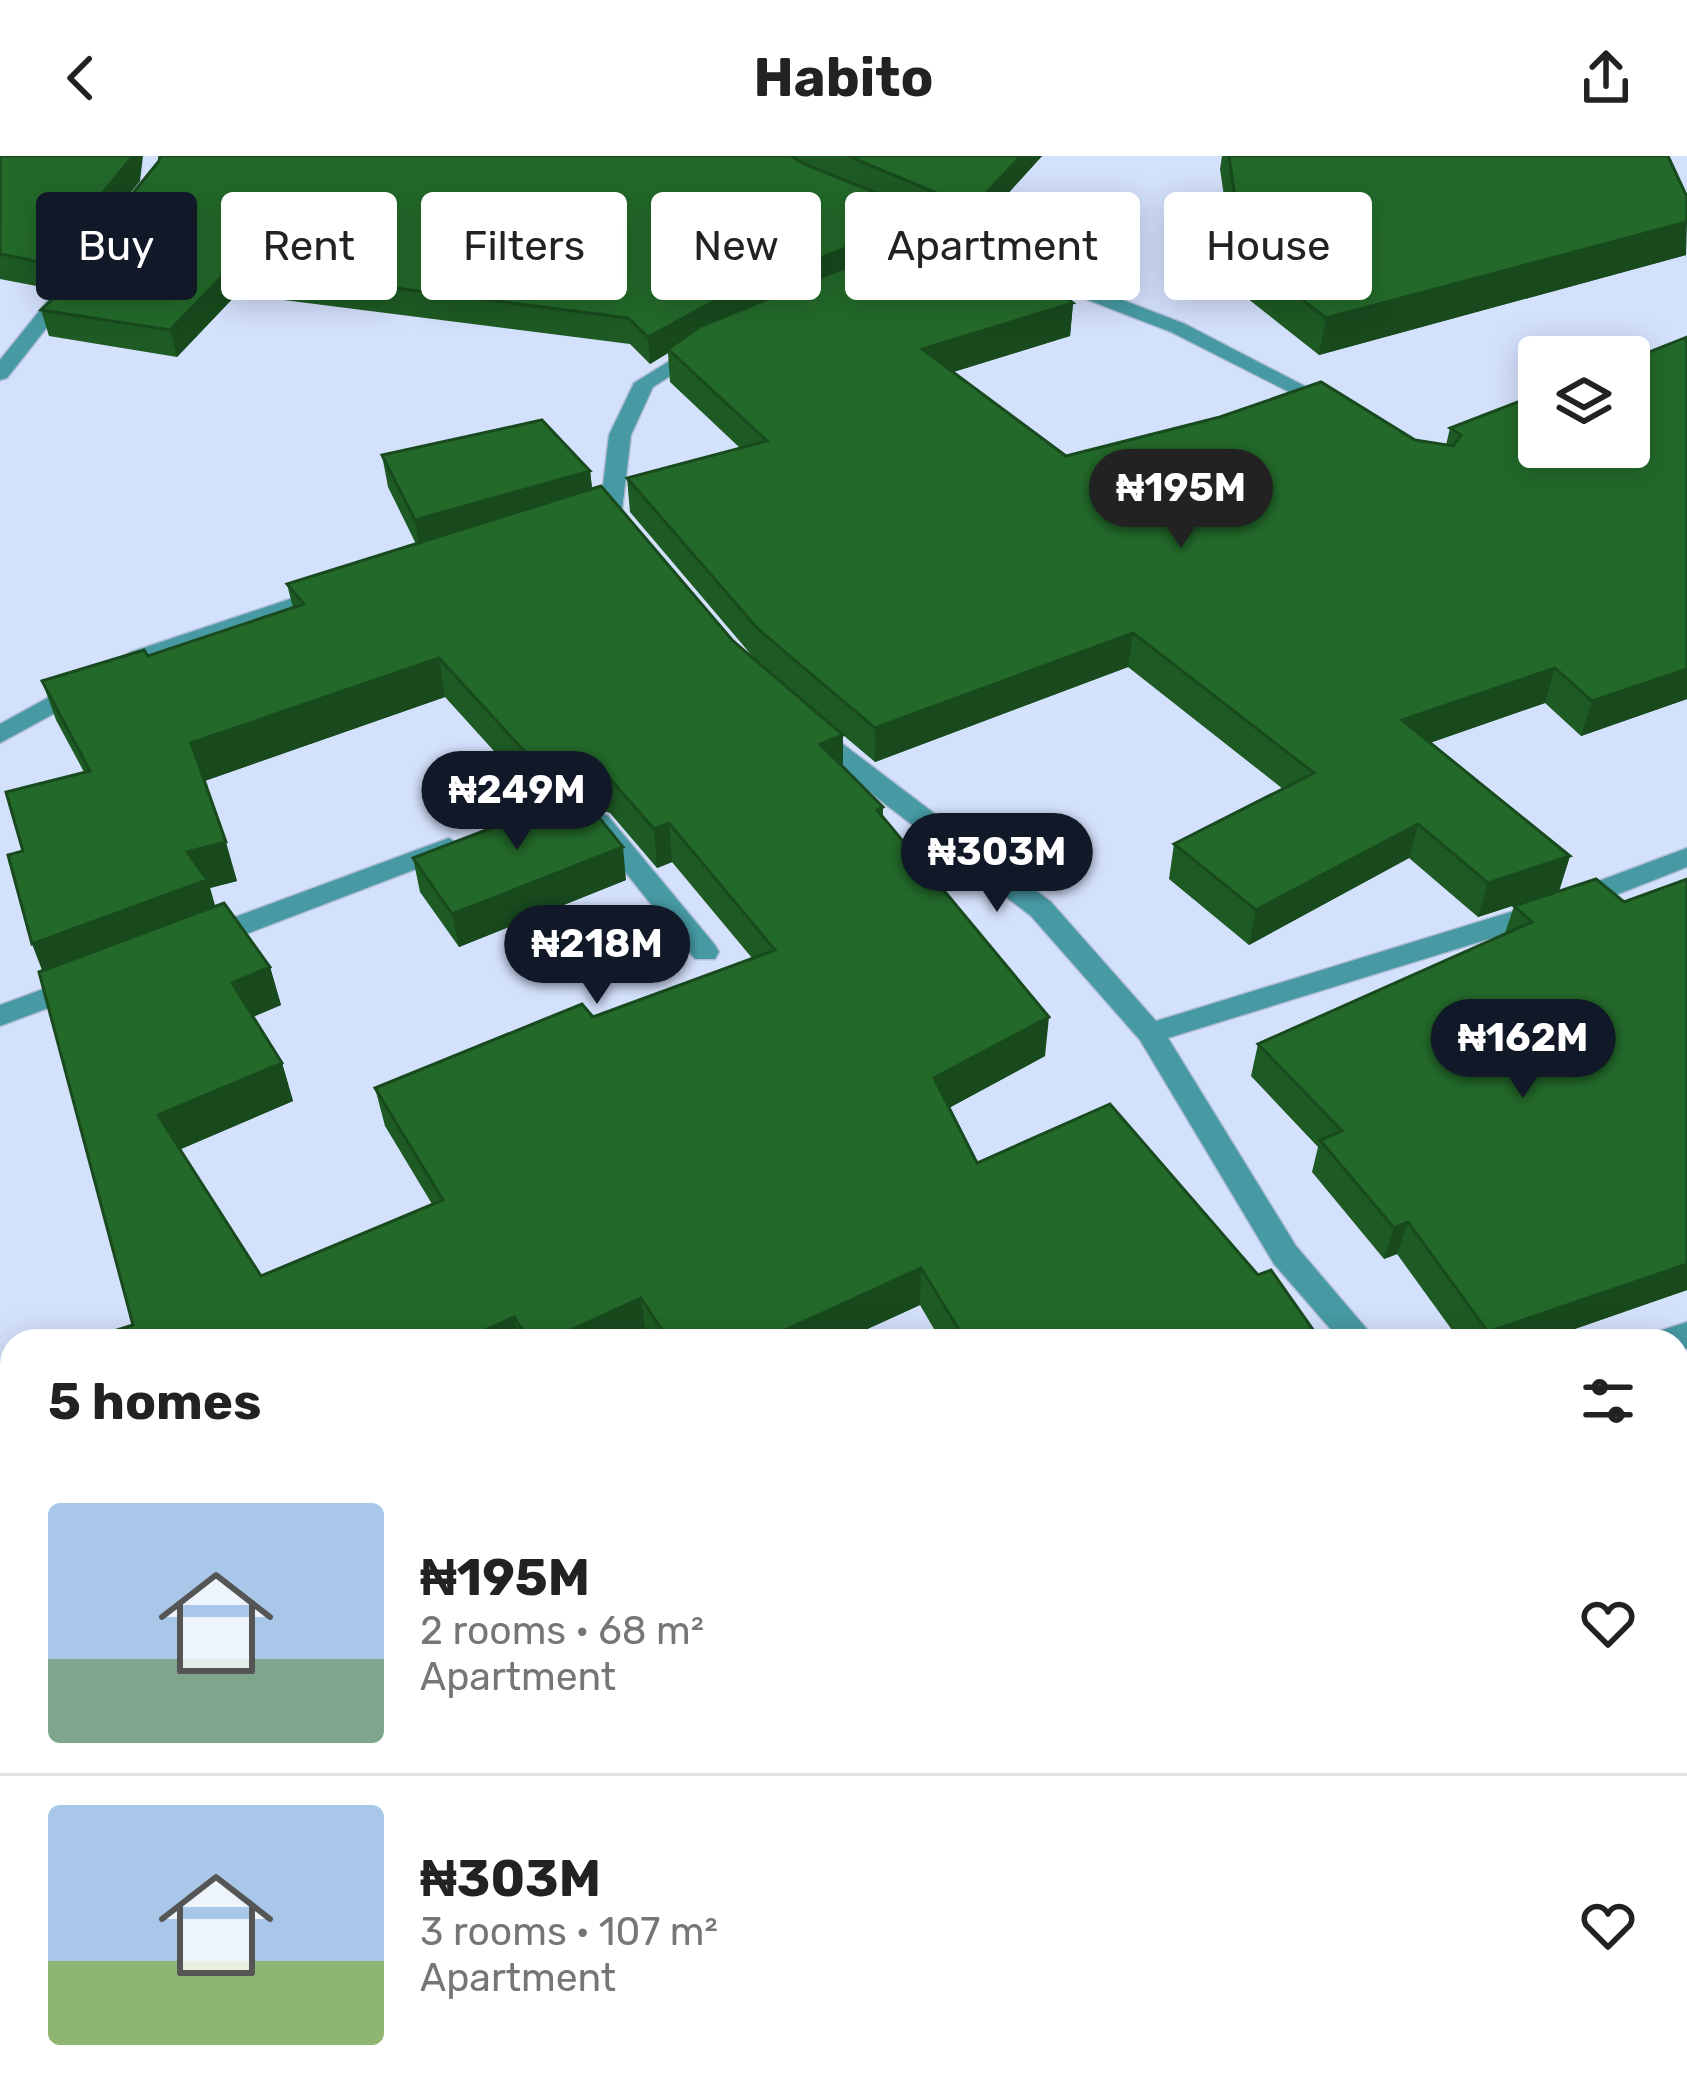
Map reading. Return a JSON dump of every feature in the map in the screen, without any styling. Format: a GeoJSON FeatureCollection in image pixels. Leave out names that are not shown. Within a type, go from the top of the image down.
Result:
{"type":"FeatureCollection","features":[{"type":"Feature","properties":{"kind":"street"},"geometry":{"type":"LineString","coordinates":[[0,374],[59,300]]}},
{"type":"Feature","properties":{"kind":"street"},"geometry":{"type":"LineString","coordinates":[[1106,300],[1178,328],[1345,413]]}},
{"type":"Feature","properties":{"kind":"street"},"geometry":{"type":"LineString","coordinates":[[646,556],[600,514],[620,435],[644,383],[727,334]]}},
{"type":"Feature","properties":{"kind":"street"},"geometry":{"type":"LineString","coordinates":[[0,735],[140,658],[359,583]]}},
{"type":"Feature","properties":{"kind":"street"},"geometry":{"type":"LineString","coordinates":[[799,717],[885,791],[1041,908],[1150,1034],[1285,1255],[1350,1329]]}},
{"type":"Feature","properties":{"kind":"street"},"geometry":{"type":"LineString","coordinates":[[568,813],[601,823],[705,952]]}},
{"type":"Feature","properties":{"kind":"street"},"geometry":{"type":"LineString","coordinates":[[174,951],[478,837]]}},
{"type":"Feature","properties":{"kind":"street"},"geometry":{"type":"LineString","coordinates":[[1150,1034],[1550,910],[1687,857]]}},
{"type":"Feature","properties":{"kind":"street"},"geometry":{"type":"LineString","coordinates":[[0,1016],[109,975]]}},
{"type":"Feature","properties":{"kind":"building"},"geometry":{"type":"Polygon","coordinates":[[[0,156],[133,156],[103,192],[36,192],[36,261],[0,254],[0,156]]]}},
{"type":"Feature","properties":{"kind":"building"},"geometry":{"type":"Polygon","coordinates":[[[160,156],[791,156],[874,192],[845,192],[845,248],[821,258],[821,192],[651,192],[651,300],[716,300],[648,337],[628,318],[488,300],[627,300],[627,192],[421,192],[421,291],[397,288],[397,192],[221,192],[221,277],[170,330],[41,310],[52,300],[197,300],[197,192],[134,192],[160,156]]]}},
{"type":"Feature","properties":{"kind":"building"},"geometry":{"type":"Polygon","coordinates":[[[848,156],[1021,156],[987,192],[934,192],[848,156]]]}},
{"type":"Feature","properties":{"kind":"building"},"geometry":{"type":"Polygon","coordinates":[[[1229,156],[1668,156],[1687,197],[1687,222],[1326,318],[1303,300],[1372,300],[1372,192],[1234,192],[1229,156]]]}},
{"type":"Feature","properties":{"kind":"building"},"geometry":{"type":"Polygon","coordinates":[[[845,268],[845,300],[1069,300],[1073,303],[922,349],[1066,456],[1220,417],[1321,382],[1415,440],[1453,446],[1461,435],[1450,428],[1518,402],[1518,468],[1650,468],[1650,352],[1687,337],[1687,669],[1592,701],[1555,668],[1402,720],[1570,856],[1488,883],[1418,824],[1256,910],[1174,844],[1314,773],[1133,633],[875,728],[758,629],[627,478],[767,441],[668,349],[701,326],[765,300],[821,300],[821,278],[845,268]]]}},
{"type":"Feature","properties":{"kind":"building"},"geometry":{"type":"Polygon","coordinates":[[[542,420],[590,471],[415,520],[382,455],[542,420]]]}},
{"type":"Feature","properties":{"kind":"building"},"geometry":{"type":"Polygon","coordinates":[[[601,486],[733,641],[843,735],[820,744],[883,807],[877,810],[1049,1017],[934,1078],[977,1163],[1110,1104],[1258,1275],[1271,1270],[1313,1329],[959,1329],[921,1268],[787,1329],[661,1329],[641,1298],[573,1329],[522,1329],[514,1317],[488,1329],[120,1329],[133,1325],[39,972],[224,903],[270,967],[232,983],[282,1063],[158,1115],[261,1276],[443,1200],[375,1088],[582,1004],[593,1017],[775,950],[669,823],[654,829],[606,774],[564,761],[537,765],[439,658],[191,743],[226,842],[187,852],[207,880],[32,944],[8,855],[23,851],[6,792],[90,771],[42,681],[144,650],[148,656],[304,604],[287,584],[601,486]]]}},
{"type":"Feature","properties":{"kind":"building"},"geometry":{"type":"Polygon","coordinates":[[[559,794],[584,799],[623,847],[452,914],[413,858],[564,800],[559,794]]]}},
{"type":"Feature","properties":{"kind":"building"},"geometry":{"type":"Polygon","coordinates":[[[1596,879],[1624,902],[1687,879],[1687,1264],[1486,1329],[1408,1222],[1394,1228],[1320,1140],[1342,1131],[1258,1044],[1532,922],[1514,906],[1596,879]]]}}]}
